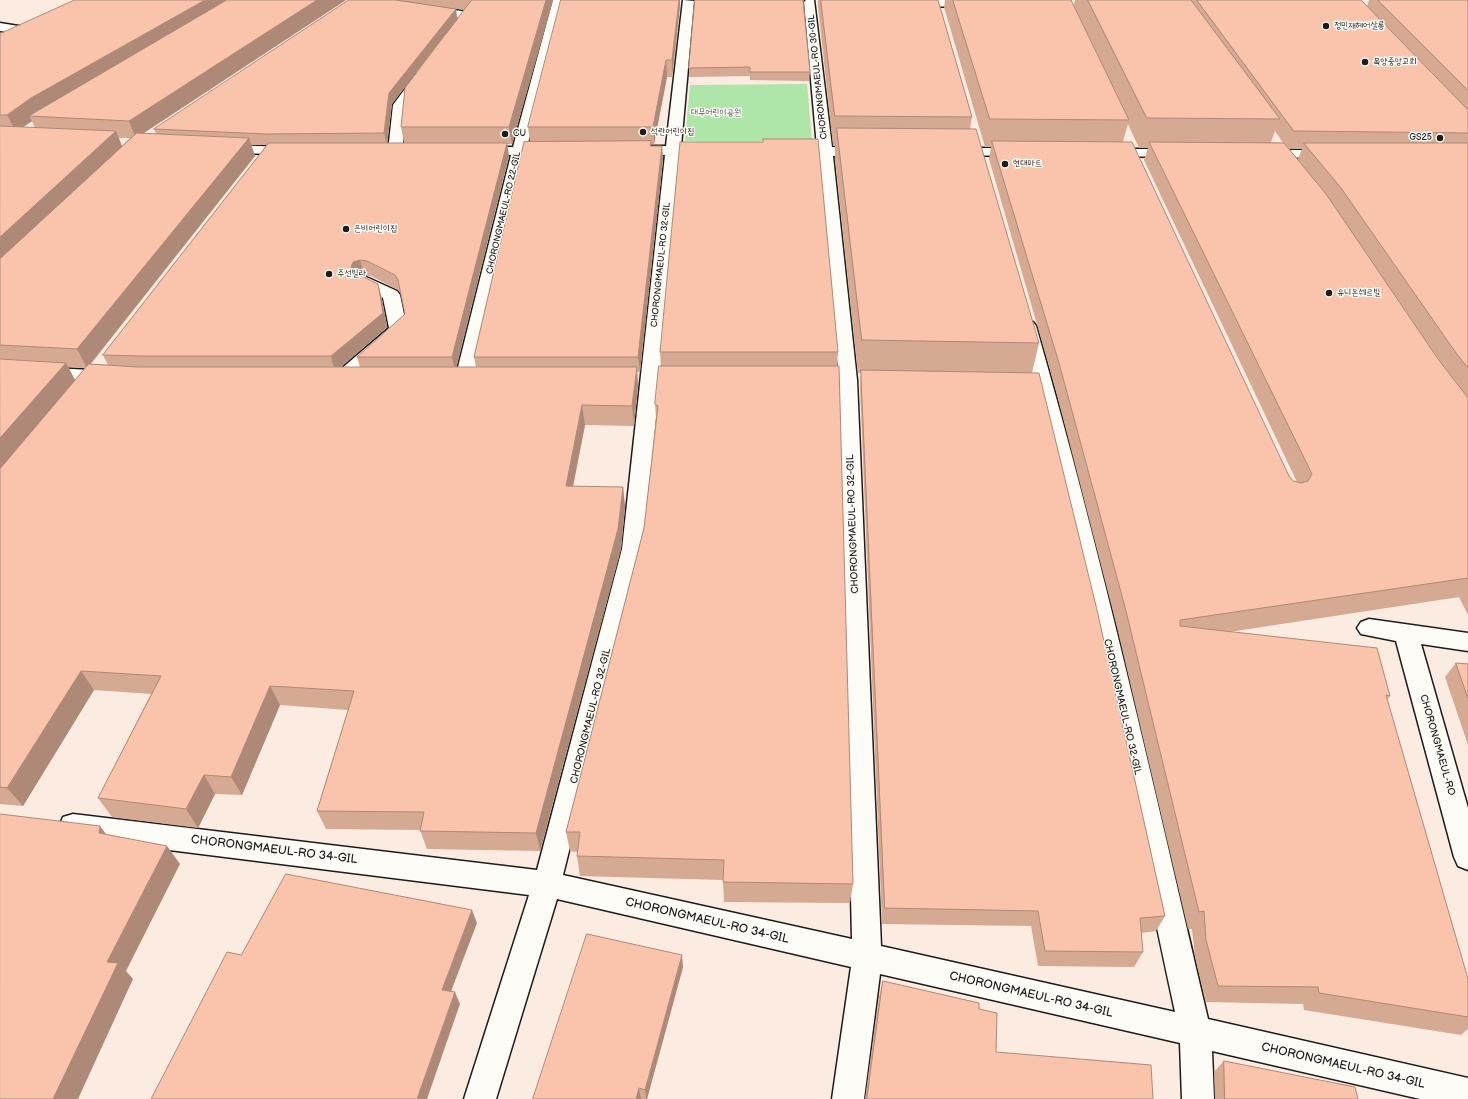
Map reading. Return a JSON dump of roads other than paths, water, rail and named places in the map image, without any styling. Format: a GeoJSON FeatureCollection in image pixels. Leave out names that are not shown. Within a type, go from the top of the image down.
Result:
{"type":"FeatureCollection","features":[{"type":"Feature","properties":{"kind":"street"},"geometry":{"type":"LineString","coordinates":[[367,0],[468,16],[445,46]]}},
{"type":"Feature","properties":{"kind":"street","name":"CHORONGMAEUL-RO 22-GIL"},"geometry":{"type":"LineString","coordinates":[[464,379],[519,151],[559,0]]}},
{"type":"Feature","properties":{"kind":"street"},"geometry":{"type":"LineString","coordinates":[[673,150],[692,1],[674,1]]}},
{"type":"Feature","properties":{"kind":"street","name":"CHORONGMAEUL-RO 30-GIL"},"geometry":{"type":"LineString","coordinates":[[795,2],[826,2]]}},
{"type":"Feature","properties":{"kind":"street","name":"CHORONGMAEUL-RO 30-GIL"},"geometry":{"type":"LineString","coordinates":[[810,2],[826,151]]}},
{"type":"Feature","properties":{"kind":"street"},"geometry":{"type":"LineString","coordinates":[[896,2],[988,3]]}},
{"type":"Feature","properties":{"kind":"street"},"geometry":{"type":"LineString","coordinates":[[935,2],[939,18]]}},
{"type":"Feature","properties":{"kind":"street"},"geometry":{"type":"LineString","coordinates":[[0,40],[34,24]]}},
{"type":"Feature","properties":{"kind":"street"},"geometry":{"type":"LineString","coordinates":[[0,27],[21,30]]}},
{"type":"Feature","properties":{"kind":"street"},"geometry":{"type":"LineString","coordinates":[[395,151],[400,105],[427,69]]}},
{"type":"Feature","properties":{"kind":"street"},"geometry":{"type":"LineString","coordinates":[[940,152],[976,145],[1032,152]]}},
{"type":"Feature","properties":{"kind":"street"},"geometry":{"type":"LineString","coordinates":[[976,145],[984,175]]}},
{"type":"Feature","properties":{"kind":"street"},"geometry":{"type":"LineString","coordinates":[[208,148],[264,157],[309,151]]}},
{"type":"Feature","properties":{"kind":"street"},"geometry":{"type":"LineString","coordinates":[[1246,154],[1278,148],[1344,154]]}},
{"type":"Feature","properties":{"kind":"street"},"geometry":{"type":"LineString","coordinates":[[1278,148],[1297,172]]}},
{"type":"Feature","properties":{"kind":"street"},"geometry":{"type":"LineString","coordinates":[[619,150],[726,151]]}},
{"type":"Feature","properties":{"kind":"street","name":"CHORONGMAEUL-RO 32-GIL"},"geometry":{"type":"LineString","coordinates":[[548,884],[633,549],[673,150]]}},
{"type":"Feature","properties":{"kind":"street"},"geometry":{"type":"LineString","coordinates":[[379,151],[411,151]]}},
{"type":"Feature","properties":{"kind":"street"},"geometry":{"type":"LineString","coordinates":[[465,151],[565,151]]}},
{"type":"Feature","properties":{"kind":"street"},"geometry":{"type":"LineString","coordinates":[[772,151],[879,152]]}},
{"type":"Feature","properties":{"kind":"street","name":"CHORONGMAEUL-RO 32-GIL"},"geometry":{"type":"LineString","coordinates":[[826,151],[848,380],[867,957]]}},
{"type":"Feature","properties":{"kind":"street"},"geometry":{"type":"LineString","coordinates":[[1095,153],[1190,153]]}},
{"type":"Feature","properties":{"kind":"street"},"geometry":{"type":"LineString","coordinates":[[364,281],[391,295],[398,329],[333,379],[364,379]]}},
{"type":"Feature","properties":{"kind":"street","name":"CHORONGMAEUL-RO 32-GIL"},"geometry":{"type":"LineString","coordinates":[[1022,306],[1036,382],[1104,627],[1195,1032]]}},
{"type":"Feature","properties":{"kind":"street"},"geometry":{"type":"LineString","coordinates":[[0,371],[98,370],[124,377]]}},
{"type":"Feature","properties":{"kind":"street"},"geometry":{"type":"LineString","coordinates":[[79,394],[98,370]]}},
{"type":"Feature","properties":{"kind":"street"},"geometry":{"type":"LineString","coordinates":[[1369,628],[1468,642]]}},
{"type":"Feature","properties":{"kind":"street","name":"CHORONGMAEUL-RO"},"geometry":{"type":"LineString","coordinates":[[1406,633],[1468,857]]}},
{"type":"Feature","properties":{"kind":"street","name":"CHORONGMAEUL-RO 34-GIL"},"geometry":{"type":"LineString","coordinates":[[47,823],[548,884],[1468,1094]]}},
{"type":"Feature","properties":{"kind":"street"},"geometry":{"type":"LineString","coordinates":[[480,1099],[548,884]]}},
{"type":"Feature","properties":{"kind":"street"},"geometry":{"type":"LineString","coordinates":[[848,1099],[867,957]]}},
{"type":"Feature","properties":{"kind":"street"},"geometry":{"type":"LineString","coordinates":[[1195,1032],[1198,1099]]}},
{"type":"Feature","properties":{"kind":"place","name":"정민재헤어살롱"},"geometry":{"type":"Point","coordinates":[1326,26]}},
{"type":"Feature","properties":{"kind":"place","name":"목양중앙교회"},"geometry":{"type":"Point","coordinates":[1365,62]}},
{"type":"Feature","properties":{"kind":"place","name":"석란어린이집"},"geometry":{"type":"Point","coordinates":[643,132]}},
{"type":"Feature","properties":{"kind":"place","name":"CU"},"geometry":{"type":"Point","coordinates":[505,134]}},
{"type":"Feature","properties":{"kind":"place","name":"GS25"},"geometry":{"type":"Point","coordinates":[1440,138]}},
{"type":"Feature","properties":{"kind":"place","name":"현대마트"},"geometry":{"type":"Point","coordinates":[1005,164]}},
{"type":"Feature","properties":{"kind":"place","name":"은비어린이집"},"geometry":{"type":"Point","coordinates":[346,229]}},
{"type":"Feature","properties":{"kind":"place","name":"주선빌라"},"geometry":{"type":"Point","coordinates":[329,274]}},
{"type":"Feature","properties":{"kind":"place","name":"유니온쉐르빌"},"geometry":{"type":"Point","coordinates":[1329,293]}},
{"type":"Feature","properties":{"kind":"park label","name":"대무어린이공원"},"geometry":{"type":"Point","coordinates":[716,113]}}]}
